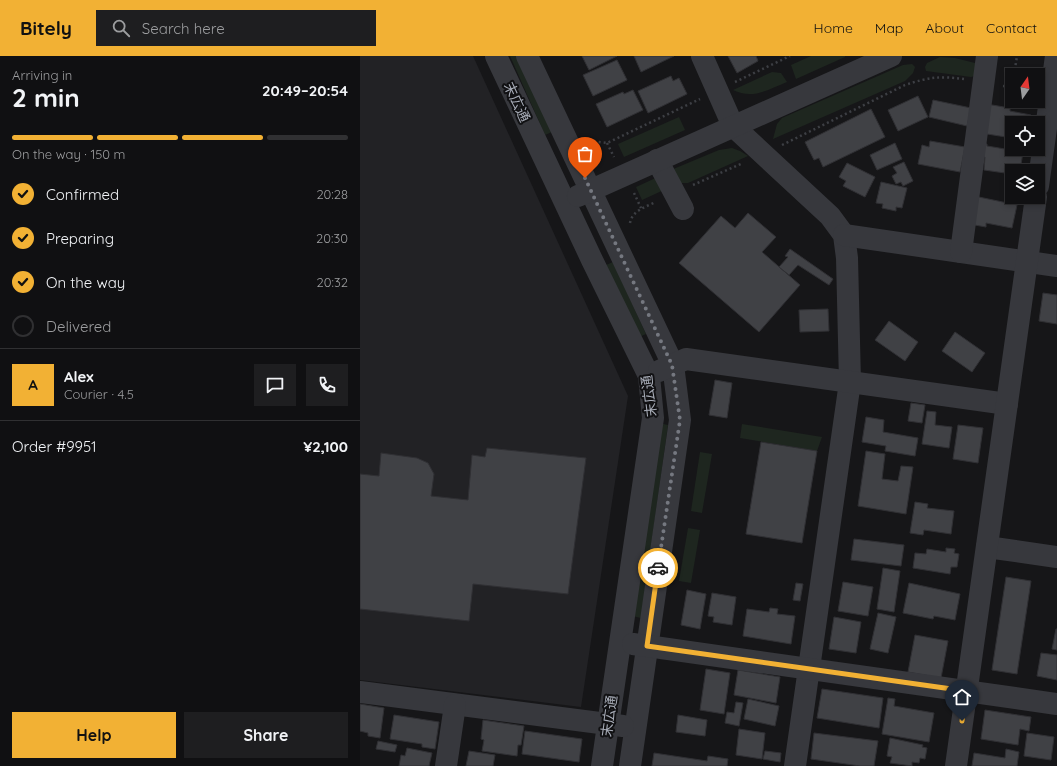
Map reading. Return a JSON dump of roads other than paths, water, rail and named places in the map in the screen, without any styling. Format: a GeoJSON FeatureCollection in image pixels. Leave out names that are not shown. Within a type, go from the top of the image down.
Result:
{"type":"FeatureCollection","features":[{"type":"Feature","properties":{"kind":"street","name":"末広通"},"geometry":{"type":"LineString","coordinates":[[496,56],[649,376],[653,418],[602,766]]}},
{"type":"Feature","properties":{"kind":"street","name":"末広通"},"geometry":{"type":"LineString","coordinates":[[527,56],[672,365],[680,420],[630,766]]}},
{"type":"Feature","properties":{"kind":"street"},"geometry":{"type":"LineString","coordinates":[[702,56],[733,126],[830,216],[844,235],[847,258],[850,382],[795,766]]}},
{"type":"Feature","properties":{"kind":"street"},"geometry":{"type":"LineString","coordinates":[[565,202],[733,126],[856,63],[891,56]]}},
{"type":"Feature","properties":{"kind":"street"},"geometry":{"type":"LineString","coordinates":[[960,252],[987,56]]}},
{"type":"Feature","properties":{"kind":"street"},"geometry":{"type":"LineString","coordinates":[[1041,164],[1053,57]]}},
{"type":"Feature","properties":{"kind":"street"},"geometry":{"type":"LineString","coordinates":[[657,160],[679,201]]}},
{"type":"Feature","properties":{"kind":"street"},"geometry":{"type":"LineString","coordinates":[[956,766],[1035,204]]}},
{"type":"Feature","properties":{"kind":"street"},"geometry":{"type":"LineString","coordinates":[[844,235],[1057,266]]}},
{"type":"Feature","properties":{"kind":"street"},"geometry":{"type":"LineString","coordinates":[[649,376],[686,359],[1007,404]]}},
{"type":"Feature","properties":{"kind":"street"},"geometry":{"type":"LineString","coordinates":[[987,547],[1057,557]]}},
{"type":"Feature","properties":{"kind":"street"},"geometry":{"type":"LineString","coordinates":[[620,642],[1057,704]]}},
{"type":"Feature","properties":{"kind":"street"},"geometry":{"type":"LineString","coordinates":[[360,692],[636,728]]}},
{"type":"Feature","properties":{"kind":"street"},"geometry":{"type":"LineString","coordinates":[[446,766],[455,705]]}}]}
